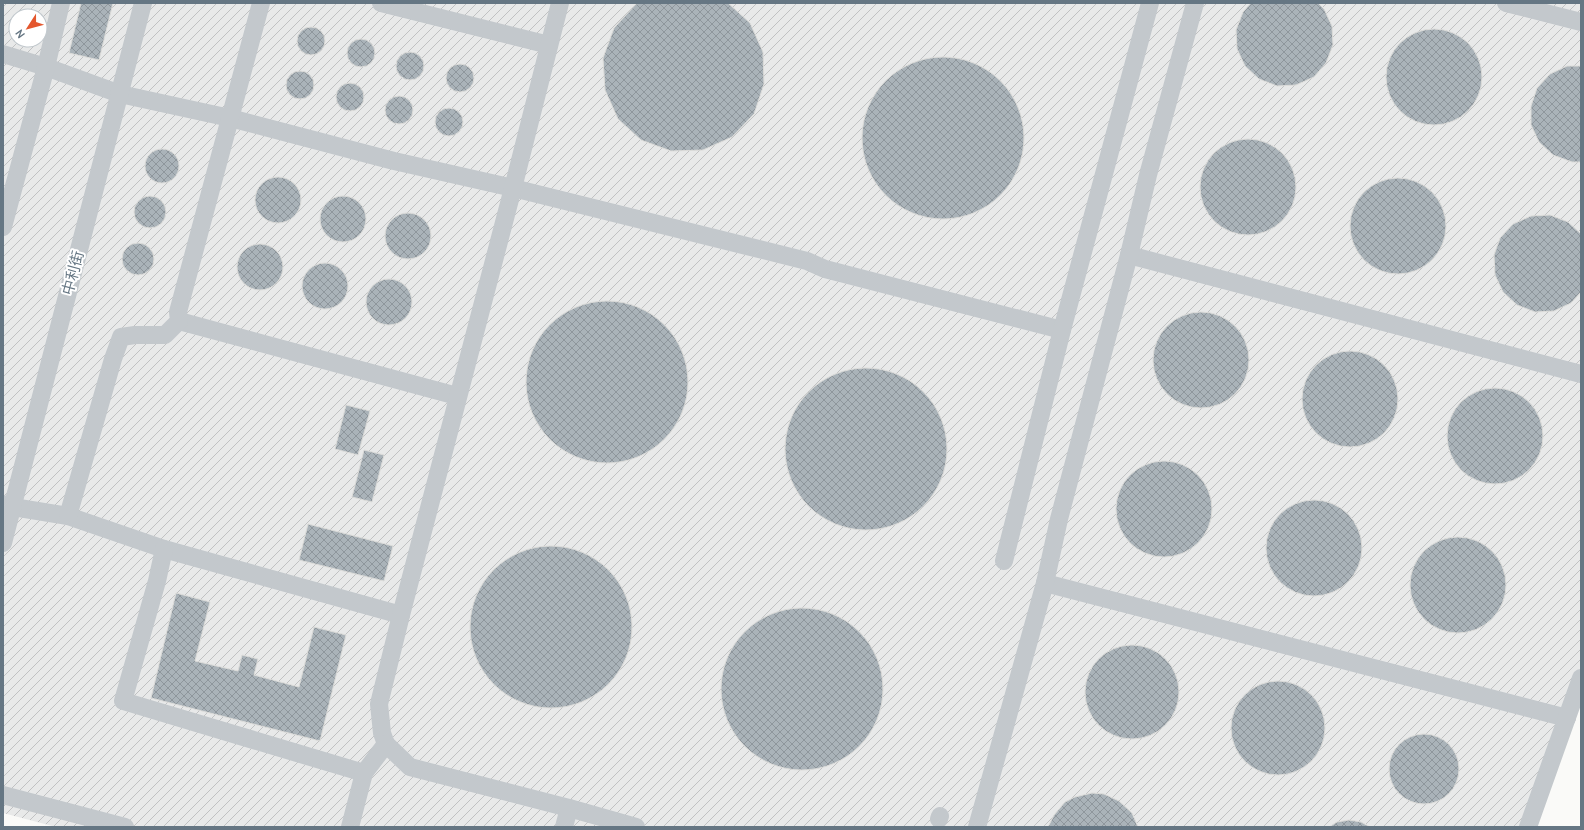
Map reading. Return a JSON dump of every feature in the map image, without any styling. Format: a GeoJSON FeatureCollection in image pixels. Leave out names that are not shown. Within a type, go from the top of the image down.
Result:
{"type":"FeatureCollection","features":[{"type":"Feature","properties":{"kind":"street"},"geometry":{"type":"LineString","coordinates":[[3,227],[46,67],[61,3]]}},
{"type":"Feature","properties":{"kind":"street","name":"中利街"},"geometry":{"type":"LineString","coordinates":[[3,543],[8,506],[120,94],[143,3]]}},
{"type":"Feature","properties":{"kind":"street"},"geometry":{"type":"LineString","coordinates":[[68,516],[113,359],[122,337],[135,335],[165,335],[178,321],[178,312],[261,3]]}},
{"type":"Feature","properties":{"kind":"street"},"geometry":{"type":"LineString","coordinates":[[381,3],[548,45]]}},
{"type":"Feature","properties":{"kind":"street"},"geometry":{"type":"LineString","coordinates":[[560,3],[548,45],[513,188],[400,615],[379,704],[382,733],[386,744],[410,767],[636,827]]}},
{"type":"Feature","properties":{"kind":"street"},"geometry":{"type":"LineString","coordinates":[[1004,561],[1062,330],[1150,3]]}},
{"type":"Feature","properties":{"kind":"street"},"geometry":{"type":"LineString","coordinates":[[977,827],[1045,583],[1059,519],[1129,255],[1148,175],[1195,3]]}},
{"type":"Feature","properties":{"kind":"street"},"geometry":{"type":"LineString","coordinates":[[1506,3],[1581,22]]}},
{"type":"Feature","properties":{"kind":"street"},"geometry":{"type":"LineString","coordinates":[[3,54],[46,67],[120,94],[230,118],[394,161],[513,188],[807,261],[825,269],[1062,330]]}},
{"type":"Feature","properties":{"kind":"street"},"geometry":{"type":"LineString","coordinates":[[1129,255],[1581,374]]}},
{"type":"Feature","properties":{"kind":"street"},"geometry":{"type":"LineString","coordinates":[[178,321],[457,396]]}},
{"type":"Feature","properties":{"kind":"street"},"geometry":{"type":"LineString","coordinates":[[8,506],[68,516],[164,549],[400,615]]}},
{"type":"Feature","properties":{"kind":"street"},"geometry":{"type":"LineString","coordinates":[[164,549],[157,581],[122,701],[364,773]]}},
{"type":"Feature","properties":{"kind":"street"},"geometry":{"type":"LineString","coordinates":[[1045,583],[1566,718]]}},
{"type":"Feature","properties":{"kind":"street"},"geometry":{"type":"LineString","coordinates":[[1528,827],[1581,678]]}},
{"type":"Feature","properties":{"kind":"street"},"geometry":{"type":"LineString","coordinates":[[350,827],[364,773],[386,744]]}},
{"type":"Feature","properties":{"kind":"street"},"geometry":{"type":"LineString","coordinates":[[3,795],[125,827]]}},
{"type":"Feature","properties":{"kind":"street"},"geometry":{"type":"LineString","coordinates":[[3,807],[82,827]]}},
{"type":"Feature","properties":{"kind":"street"},"geometry":{"type":"LineString","coordinates":[[564,827],[568,808]]}},
{"type":"Feature","properties":{"kind":"shaded area"},"geometry":{"type":"Polygon","coordinates":[[[3,3],[1581,3],[1581,697],[1533,827],[56,827],[3,813],[3,3]]]}},
{"type":"Feature","properties":{"kind":"building"},"geometry":{"type":"Polygon","coordinates":[[[81,3],[113,3],[99,60],[69,53],[81,3]]]}},
{"type":"Feature","properties":{"kind":"building"},"geometry":{"type":"Polygon","coordinates":[[[728,3],[750,23],[763,52],[764,84],[754,114],[732,137],[703,150],[671,151],[641,140],[618,119],[605,90],[603,58],[614,28],[636,4],[728,3]]]}},
{"type":"Feature","properties":{"kind":"building"},"geometry":{"type":"Polygon","coordinates":[[[1251,3],[1318,3],[1324,9],[1332,26],[1333,45],[1326,63],[1314,77],[1296,85],[1277,86],[1259,79],[1245,66],[1237,49],[1236,30],[1243,12],[1251,3]]]}},
{"type":"Feature","properties":{"kind":"building"},"geometry":{"type":"Polygon","coordinates":[[[311,27],[321,31],[325,41],[321,51],[311,55],[301,51],[297,41],[301,31],[311,27]]]}},
{"type":"Feature","properties":{"kind":"building"},"geometry":{"type":"Polygon","coordinates":[[[1434,29],[1452,32],[1468,43],[1479,59],[1482,77],[1479,95],[1468,111],[1452,122],[1434,125],[1416,122],[1400,111],[1389,95],[1386,77],[1389,59],[1400,43],[1416,32],[1434,29]]]}},
{"type":"Feature","properties":{"kind":"building"},"geometry":{"type":"Polygon","coordinates":[[[361,39],[371,43],[375,53],[371,63],[361,67],[351,63],[347,53],[351,43],[361,39]]]}},
{"type":"Feature","properties":{"kind":"building"},"geometry":{"type":"Polygon","coordinates":[[[410,52],[420,56],[424,66],[420,76],[410,80],[400,76],[396,66],[400,56],[410,52]]]}},
{"type":"Feature","properties":{"kind":"building"},"geometry":{"type":"Polygon","coordinates":[[[943,57],[974,63],[988,71],[1000,81],[1010,93],[1018,107],[1024,138],[1018,169],[1010,183],[1000,195],[988,205],[974,213],[943,219],[912,213],[898,205],[886,195],[876,183],[868,169],[862,138],[868,107],[876,93],[886,81],[898,71],[912,63],[943,57]]]}},
{"type":"Feature","properties":{"kind":"building"},"geometry":{"type":"Polygon","coordinates":[[[460,64],[470,68],[474,78],[470,88],[460,92],[450,88],[446,78],[450,68],[460,64]]]}},
{"type":"Feature","properties":{"kind":"building"},"geometry":{"type":"Polygon","coordinates":[[[1567,66],[1581,66],[1581,162],[1572,162],[1553,155],[1539,142],[1531,125],[1531,106],[1537,88],[1550,74],[1567,66]]]}},
{"type":"Feature","properties":{"kind":"building"},"geometry":{"type":"Polygon","coordinates":[[[300,71],[310,75],[314,85],[310,95],[300,99],[290,95],[286,85],[290,75],[300,71]]]}},
{"type":"Feature","properties":{"kind":"building"},"geometry":{"type":"Polygon","coordinates":[[[350,83],[360,87],[364,97],[360,107],[350,111],[340,107],[336,97],[340,87],[350,83]]]}},
{"type":"Feature","properties":{"kind":"building"},"geometry":{"type":"Polygon","coordinates":[[[399,96],[409,100],[413,110],[409,120],[399,124],[389,120],[385,110],[389,100],[399,96]]]}},
{"type":"Feature","properties":{"kind":"building"},"geometry":{"type":"Polygon","coordinates":[[[449,108],[459,112],[463,122],[459,132],[449,136],[439,132],[435,122],[439,112],[449,108]]]}},
{"type":"Feature","properties":{"kind":"building"},"geometry":{"type":"Polygon","coordinates":[[[1248,139],[1267,142],[1282,153],[1293,168],[1296,187],[1293,206],[1282,221],[1267,232],[1248,235],[1229,232],[1214,221],[1203,206],[1200,187],[1203,168],[1214,153],[1229,142],[1248,139]]]}},
{"type":"Feature","properties":{"kind":"building"},"geometry":{"type":"Polygon","coordinates":[[[162,149],[174,154],[179,166],[174,178],[162,183],[150,178],[145,166],[150,154],[162,149]]]}},
{"type":"Feature","properties":{"kind":"building"},"geometry":{"type":"Polygon","coordinates":[[[278,177],[291,181],[297,187],[301,200],[297,213],[291,219],[278,223],[265,219],[259,213],[255,200],[259,187],[265,181],[278,177]]]}},
{"type":"Feature","properties":{"kind":"building"},"geometry":{"type":"Polygon","coordinates":[[[1398,178],[1417,181],[1432,192],[1443,207],[1446,226],[1443,245],[1432,260],[1417,271],[1398,274],[1379,271],[1364,260],[1353,245],[1350,226],[1353,207],[1364,192],[1379,181],[1398,178]]]}},
{"type":"Feature","properties":{"kind":"building"},"geometry":{"type":"Polygon","coordinates":[[[147,196],[153,196],[162,200],[166,212],[162,224],[153,228],[147,228],[138,224],[134,215],[134,209],[138,200],[147,196]]]}},
{"type":"Feature","properties":{"kind":"building"},"geometry":{"type":"Polygon","coordinates":[[[343,196],[356,200],[362,206],[366,219],[362,232],[356,238],[343,242],[330,238],[324,232],[320,219],[324,206],[330,200],[343,196]]]}},
{"type":"Feature","properties":{"kind":"building"},"geometry":{"type":"Polygon","coordinates":[[[408,213],[421,217],[427,223],[431,236],[427,249],[421,255],[408,259],[395,255],[389,249],[385,236],[389,223],[395,217],[408,213]]]}},
{"type":"Feature","properties":{"kind":"building"},"geometry":{"type":"Polygon","coordinates":[[[1550,215],[1568,222],[1581,234],[1581,292],[1571,303],[1554,311],[1535,312],[1517,305],[1503,292],[1495,275],[1494,255],[1500,238],[1513,224],[1531,216],[1550,215]]]}},
{"type":"Feature","properties":{"kind":"building"},"geometry":{"type":"Polygon","coordinates":[[[135,243],[141,243],[151,250],[154,259],[153,265],[147,272],[141,275],[135,275],[125,268],[122,262],[122,256],[129,246],[135,243]]]}},
{"type":"Feature","properties":{"kind":"building"},"geometry":{"type":"Polygon","coordinates":[[[260,244],[273,248],[279,254],[283,267],[279,280],[273,286],[260,290],[247,286],[241,280],[237,267],[241,254],[247,248],[260,244]]]}},
{"type":"Feature","properties":{"kind":"building"},"geometry":{"type":"Polygon","coordinates":[[[325,263],[338,267],[344,273],[348,286],[344,299],[338,305],[325,309],[312,305],[306,299],[302,286],[306,273],[312,267],[325,263]]]}},
{"type":"Feature","properties":{"kind":"building"},"geometry":{"type":"Polygon","coordinates":[[[389,279],[402,283],[408,289],[412,302],[408,315],[402,321],[389,325],[376,321],[370,315],[366,302],[370,289],[376,283],[389,279]]]}},
{"type":"Feature","properties":{"kind":"building"},"geometry":{"type":"Polygon","coordinates":[[[607,301],[638,307],[652,315],[664,325],[674,337],[682,351],[688,382],[682,413],[674,427],[664,439],[652,449],[638,457],[607,463],[576,457],[562,449],[550,439],[540,427],[532,413],[526,382],[532,351],[540,337],[550,325],[562,315],[576,307],[607,301]]]}},
{"type":"Feature","properties":{"kind":"building"},"geometry":{"type":"Polygon","coordinates":[[[1201,312],[1220,315],[1235,326],[1246,341],[1249,360],[1246,379],[1235,394],[1220,405],[1201,408],[1182,405],[1167,394],[1156,379],[1153,360],[1156,341],[1167,326],[1182,315],[1201,312]]]}},
{"type":"Feature","properties":{"kind":"building"},"geometry":{"type":"Polygon","coordinates":[[[1350,351],[1368,354],[1384,365],[1395,381],[1398,399],[1395,417],[1384,433],[1368,444],[1350,447],[1332,444],[1316,433],[1305,417],[1302,399],[1305,381],[1316,365],[1332,354],[1350,351]]]}},
{"type":"Feature","properties":{"kind":"building"},"geometry":{"type":"Polygon","coordinates":[[[866,368],[897,374],[911,382],[923,392],[933,404],[941,418],[947,449],[941,480],[933,494],[923,506],[911,516],[897,524],[866,530],[835,524],[821,516],[809,506],[799,494],[791,480],[785,449],[791,418],[799,404],[809,392],[821,382],[835,374],[866,368]]]}},
{"type":"Feature","properties":{"kind":"building"},"geometry":{"type":"Polygon","coordinates":[[[1495,388],[1513,391],[1529,402],[1540,418],[1543,436],[1540,454],[1529,470],[1513,481],[1495,484],[1477,481],[1461,470],[1450,454],[1447,436],[1450,418],[1461,402],[1477,391],[1495,388]]]}},
{"type":"Feature","properties":{"kind":"building"},"geometry":{"type":"Polygon","coordinates":[[[346,405],[370,411],[358,455],[335,449],[346,405]]]}},
{"type":"Feature","properties":{"kind":"building"},"geometry":{"type":"Polygon","coordinates":[[[364,450],[384,455],[372,502],[352,497],[364,450]]]}},
{"type":"Feature","properties":{"kind":"building"},"geometry":{"type":"Polygon","coordinates":[[[1164,461],[1182,464],[1198,475],[1209,491],[1212,509],[1209,527],[1198,543],[1182,554],[1164,557],[1146,554],[1130,543],[1119,527],[1116,509],[1119,491],[1130,475],[1146,464],[1164,461]]]}},
{"type":"Feature","properties":{"kind":"building"},"geometry":{"type":"Polygon","coordinates":[[[1314,500],[1333,503],[1348,514],[1359,529],[1362,548],[1359,567],[1348,582],[1333,593],[1314,596],[1295,593],[1280,582],[1269,567],[1266,548],[1269,529],[1280,514],[1295,503],[1314,500]]]}},
{"type":"Feature","properties":{"kind":"building"},"geometry":{"type":"Polygon","coordinates":[[[308,524],[393,546],[384,581],[299,560],[308,524]]]}},
{"type":"Feature","properties":{"kind":"building"},"geometry":{"type":"Polygon","coordinates":[[[1458,537],[1477,540],[1492,551],[1503,566],[1506,585],[1503,604],[1492,619],[1477,630],[1458,633],[1439,630],[1424,619],[1413,604],[1410,585],[1413,566],[1424,551],[1439,540],[1458,537]]]}},
{"type":"Feature","properties":{"kind":"building"},"geometry":{"type":"Polygon","coordinates":[[[551,546],[582,552],[596,560],[608,570],[618,582],[626,596],[632,627],[626,658],[618,672],[608,684],[596,694],[582,702],[551,708],[520,702],[506,694],[494,684],[484,672],[476,658],[470,627],[476,596],[484,582],[494,570],[506,560],[520,552],[551,546]]]}},
{"type":"Feature","properties":{"kind":"building"},"geometry":{"type":"Polygon","coordinates":[[[176,593],[210,602],[195,661],[238,671],[242,655],[258,659],[254,675],[299,687],[314,627],[346,635],[320,741],[151,698],[176,593]]]}},
{"type":"Feature","properties":{"kind":"building"},"geometry":{"type":"Polygon","coordinates":[[[802,608],[833,614],[847,622],[859,632],[869,644],[877,658],[883,689],[877,720],[869,734],[859,746],[847,756],[833,764],[802,770],[771,764],[757,756],[745,746],[735,734],[727,720],[721,689],[727,658],[735,644],[745,632],[757,622],[771,614],[802,608]]]}},
{"type":"Feature","properties":{"kind":"building"},"geometry":{"type":"Polygon","coordinates":[[[1132,645],[1150,649],[1165,659],[1175,674],[1179,692],[1175,710],[1165,725],[1150,735],[1132,739],[1114,735],[1099,725],[1089,710],[1085,692],[1089,674],[1099,659],[1114,649],[1132,645]]]}},
{"type":"Feature","properties":{"kind":"building"},"geometry":{"type":"Polygon","coordinates":[[[1278,681],[1296,685],[1311,695],[1321,710],[1325,728],[1321,746],[1311,761],[1296,771],[1278,775],[1260,771],[1245,761],[1235,746],[1231,728],[1235,710],[1245,695],[1260,685],[1278,681]]]}},
{"type":"Feature","properties":{"kind":"building"},"geometry":{"type":"Polygon","coordinates":[[[1424,734],[1437,737],[1449,744],[1456,756],[1459,769],[1456,782],[1449,794],[1437,801],[1424,804],[1411,801],[1399,794],[1392,782],[1389,769],[1392,756],[1399,744],[1411,737],[1424,734]]]}},
{"type":"Feature","properties":{"kind":"building"},"geometry":{"type":"Polygon","coordinates":[[[1092,793],[1104,794],[1119,801],[1132,813],[1138,827],[1048,827],[1054,815],[1065,802],[1075,797],[1092,793]]]}},
{"type":"Feature","properties":{"kind":"building"},"geometry":{"type":"Polygon","coordinates":[[[1349,820],[1361,822],[1370,827],[1329,827],[1337,822],[1349,820]]]}}]}
